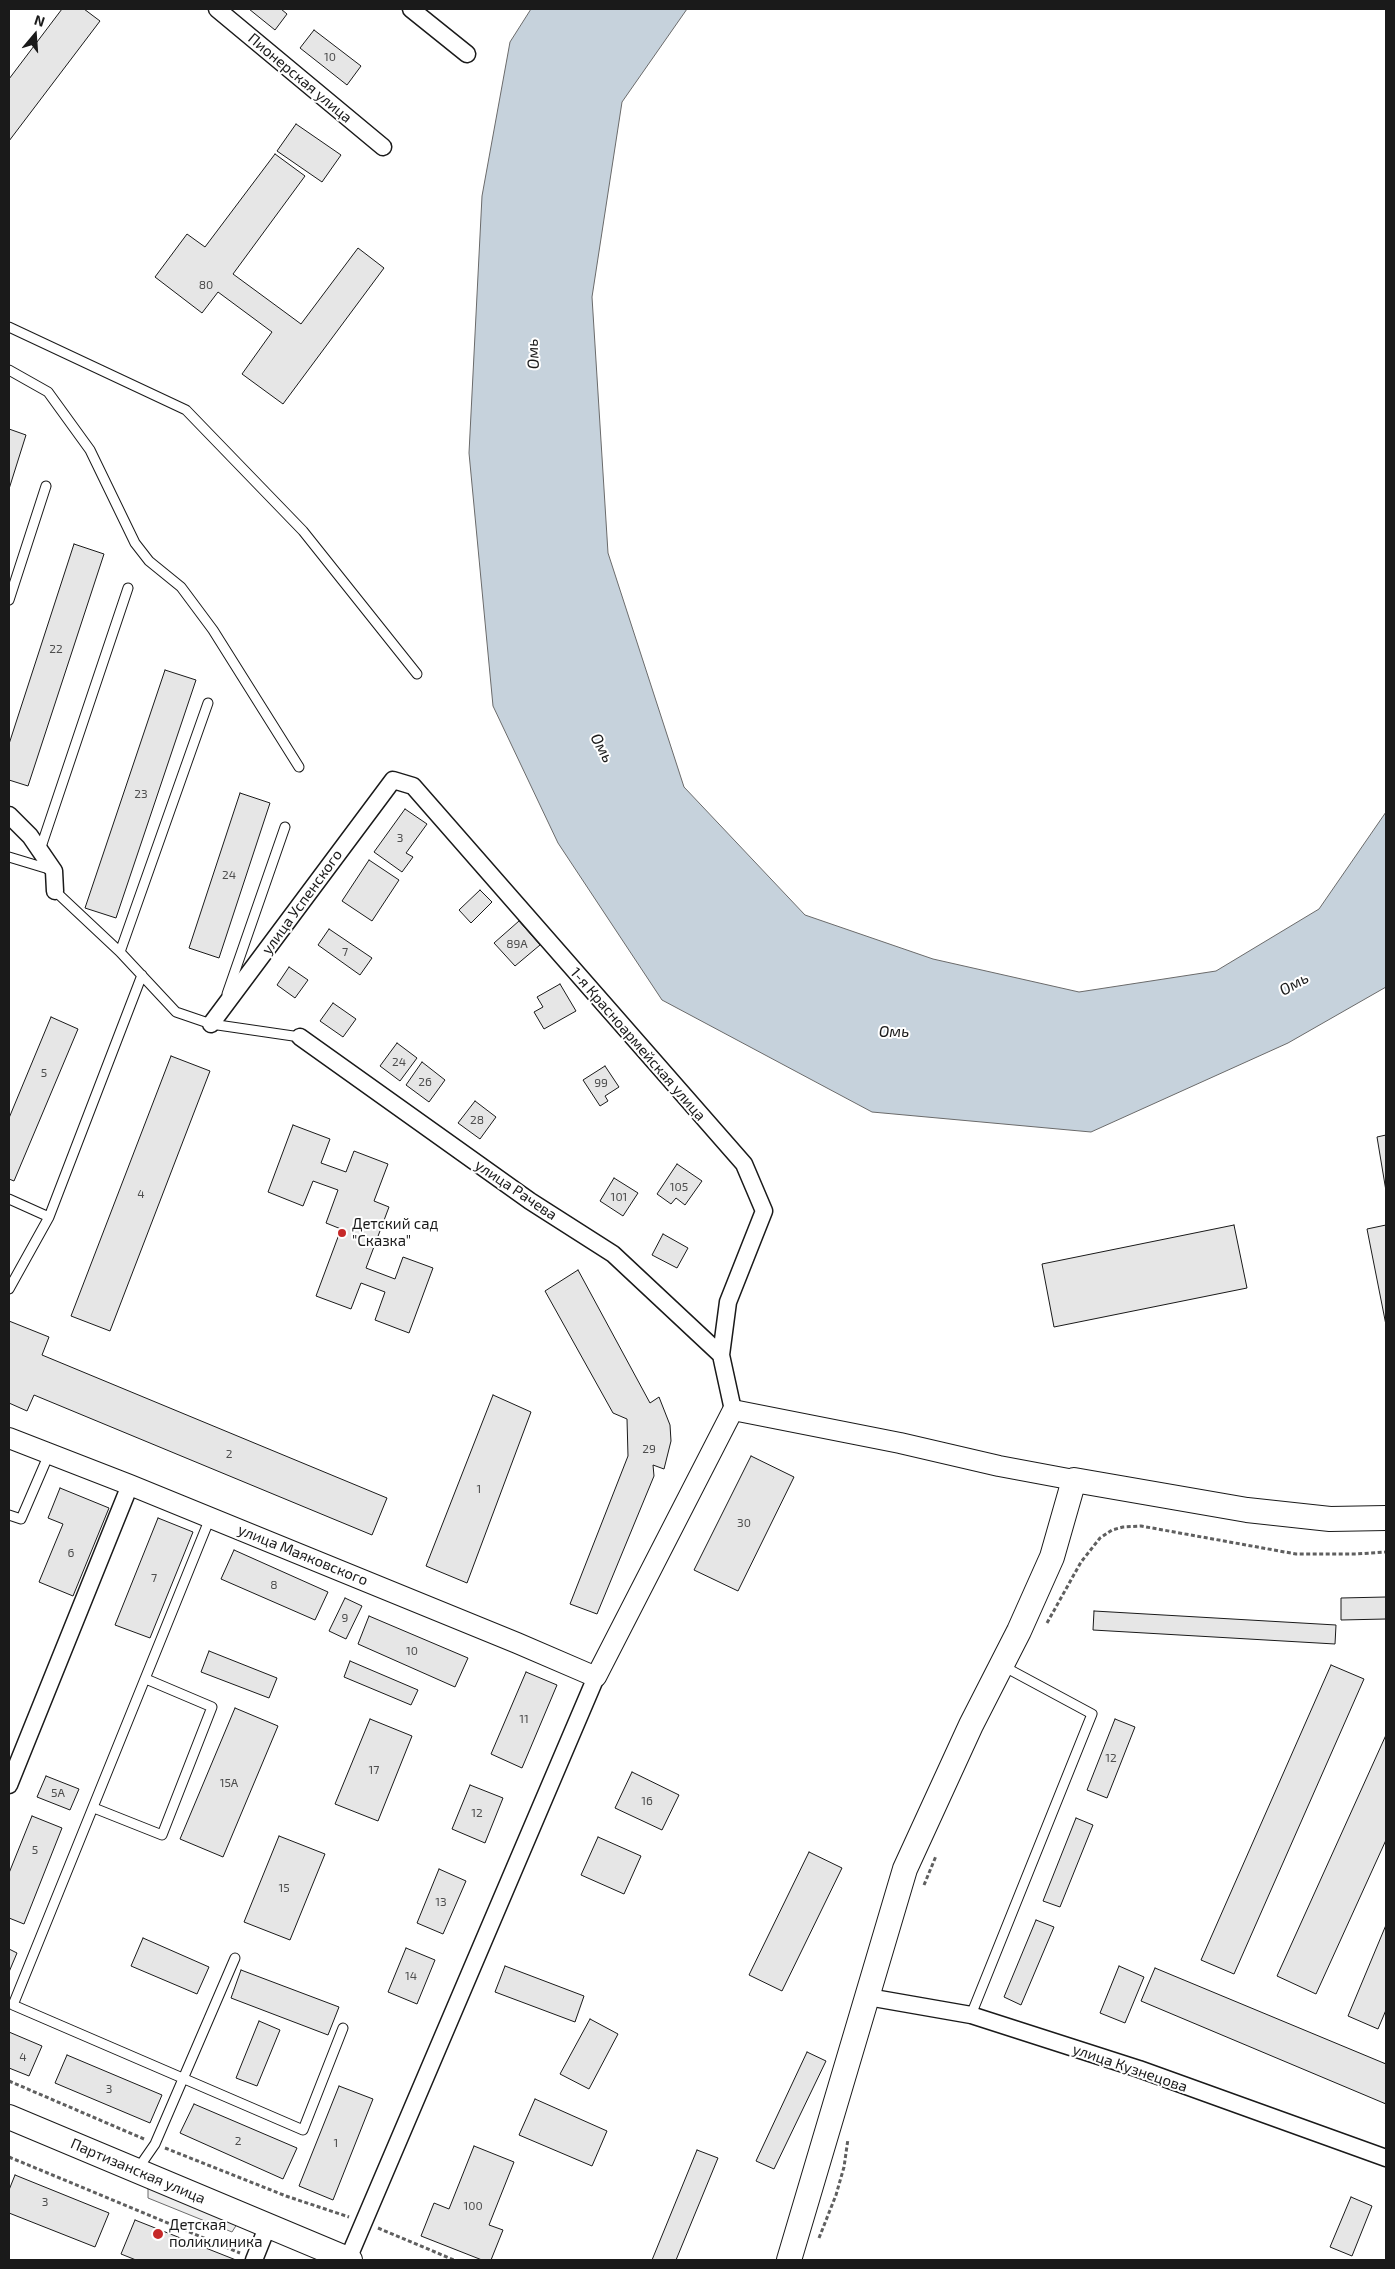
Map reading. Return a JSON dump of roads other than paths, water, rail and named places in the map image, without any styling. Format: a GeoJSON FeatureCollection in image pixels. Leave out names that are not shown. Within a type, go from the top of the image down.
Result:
{"type":"FeatureCollection","features":[{"type":"Feature","properties":{"kind":"main road"},"geometry":{"type":"LineString","coordinates":[[789,2260],[905,1869],[971,1725],[1019,1631],[1052,1557],[1074,1480],[1247,1510],[1330,1519],[1386,1518]]}},
{"type":"Feature","properties":{"kind":"main road","name":"Партизанская улица"},"geometry":{"type":"LineString","coordinates":[[9,2117],[349,2260]]}},
{"type":"Feature","properties":{"kind":"street","name":"Пионерская улица"},"geometry":{"type":"LineString","coordinates":[[218,9],[383,147]]}},
{"type":"Feature","properties":{"kind":"street"},"geometry":{"type":"LineString","coordinates":[[411,9],[467,54]]}},
{"type":"Feature","properties":{"kind":"street","name":"улица Успенского"},"geometry":{"type":"LineString","coordinates":[[211,1024],[393,780]]}},
{"type":"Feature","properties":{"kind":"street","name":"1-я Красноармейская улица"},"geometry":{"type":"LineString","coordinates":[[393,780],[413,786],[744,1164],[764,1211],[728,1302],[721,1355],[732,1410]]}},
{"type":"Feature","properties":{"kind":"street"},"geometry":{"type":"LineString","coordinates":[[9,815],[30,836],[54,871],[56,891]]}},
{"type":"Feature","properties":{"kind":"street","name":"улица Рачева"},"geometry":{"type":"LineString","coordinates":[[300,1038],[530,1201],[613,1254],[721,1355]]}},
{"type":"Feature","properties":{"kind":"street"},"geometry":{"type":"LineString","coordinates":[[349,2260],[363,2222],[596,1677],[732,1410],[1074,1480]]}},
{"type":"Feature","properties":{"kind":"street","name":"улица Маяковского"},"geometry":{"type":"LineString","coordinates":[[9,1438],[130,1485],[508,1639],[596,1677]]}},
{"type":"Feature","properties":{"kind":"street"},"geometry":{"type":"LineString","coordinates":[[9,1785],[130,1485]]}},
{"type":"Feature","properties":{"kind":"street","name":"улица Кузнецова"},"geometry":{"type":"LineString","coordinates":[[868,1997],[971,2015],[1139,2069],[1386,2158]]}},
{"type":"Feature","properties":{"kind":"street"},"geometry":{"type":"LineString","coordinates":[[254,2260],[268,2226]]}},
{"type":"Feature","properties":{"kind":"lane"},"geometry":{"type":"LineString","coordinates":[[9,326],[186,410],[303,531],[417,674]]}},
{"type":"Feature","properties":{"kind":"lane"},"geometry":{"type":"LineString","coordinates":[[9,370],[48,392],[90,450],[135,543],[149,561],[181,587],[213,630],[299,767]]}},
{"type":"Feature","properties":{"kind":"lane"},"geometry":{"type":"LineString","coordinates":[[9,600],[46,486]]}},
{"type":"Feature","properties":{"kind":"lane"},"geometry":{"type":"LineString","coordinates":[[40,850],[128,588]]}},
{"type":"Feature","properties":{"kind":"lane"},"geometry":{"type":"LineString","coordinates":[[120,952],[208,703]]}},
{"type":"Feature","properties":{"kind":"lane"},"geometry":{"type":"LineString","coordinates":[[221,1011],[285,827]]}},
{"type":"Feature","properties":{"kind":"lane"},"geometry":{"type":"LineString","coordinates":[[9,857],[54,871]]}},
{"type":"Feature","properties":{"kind":"lane"},"geometry":{"type":"LineString","coordinates":[[56,891],[142,974],[176,1012],[211,1024],[300,1038]]}},
{"type":"Feature","properties":{"kind":"lane"},"geometry":{"type":"LineString","coordinates":[[9,1289],[49,1217],[142,974]]}},
{"type":"Feature","properties":{"kind":"lane"},"geometry":{"type":"LineString","coordinates":[[9,1199],[49,1217]]}},
{"type":"Feature","properties":{"kind":"lane"},"geometry":{"type":"LineString","coordinates":[[9,1515],[21,1519],[49,1454]]}},
{"type":"Feature","properties":{"kind":"lane"},"geometry":{"type":"LineString","coordinates":[[210,1518],[13,2005],[303,2130],[343,2028]]}},
{"type":"Feature","properties":{"kind":"lane"},"geometry":{"type":"LineString","coordinates":[[971,2015],[1092,1714],[1001,1665]]}},
{"type":"Feature","properties":{"kind":"lane"},"geometry":{"type":"LineString","coordinates":[[94,1808],[162,1835],[212,1707],[146,1679]]}},
{"type":"Feature","properties":{"kind":"lane"},"geometry":{"type":"LineString","coordinates":[[137,2170],[155,2144],[235,1958]]}},
{"type":"Feature","properties":{"kind":"water","name":"Омь"},"geometry":{"type":"Polygon","coordinates":[[[531,9],[687,9],[622,102],[592,297],[608,553],[684,787],[805,915],[933,959],[1079,992],[1216,971],[1319,909],[1386,812],[1386,987],[1288,1043],[1091,1132],[872,1112],[662,1000],[558,843],[493,706],[469,453],[482,196],[510,42],[531,9]]]}},
{"type":"Feature","properties":{"kind":"place","name":"Детский сад \"Сказка\""},"geometry":{"type":"Point","coordinates":[342,1233]}},
{"type":"Feature","properties":{"kind":"place","name":"Детская поликлиника"},"geometry":{"type":"Point","coordinates":[158,2234]}}]}
